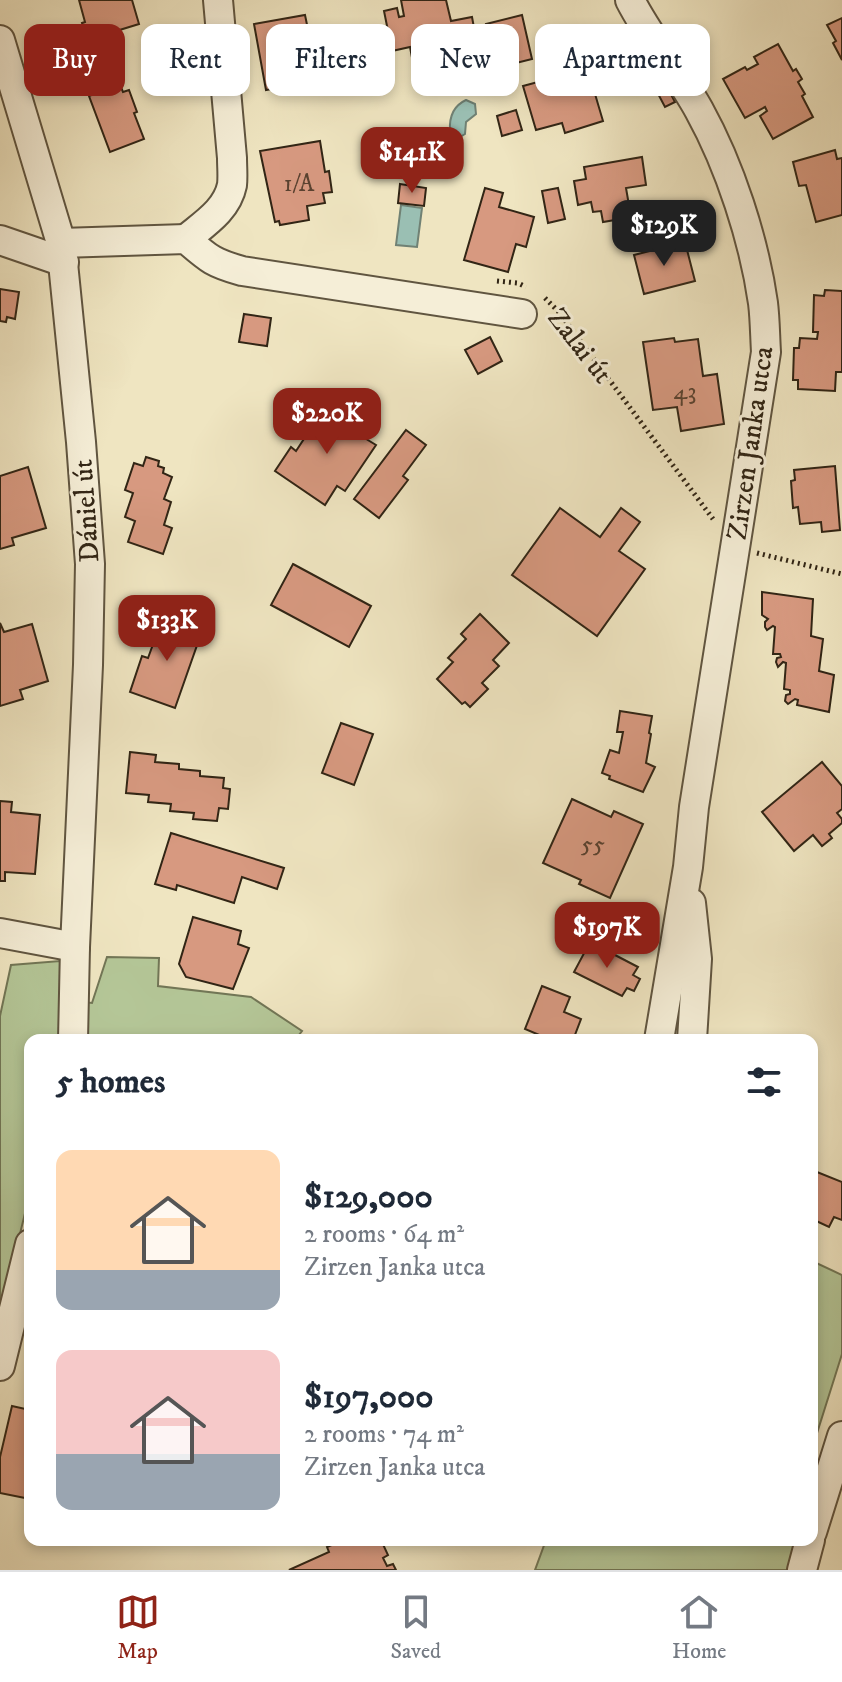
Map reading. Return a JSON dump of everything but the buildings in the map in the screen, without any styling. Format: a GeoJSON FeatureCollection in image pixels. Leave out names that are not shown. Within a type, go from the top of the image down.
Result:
{"type":"FeatureCollection","features":[{"type":"Feature","properties":{"kind":"street"},"geometry":{"type":"LineString","coordinates":[[0,240],[63,252],[186,239],[217,214],[227,200],[232,185],[218,0]]}},
{"type":"Feature","properties":{"kind":"street","name":"Zirzen Janka utca"},"geometry":{"type":"LineString","coordinates":[[630,0],[699,111],[721,156],[755,256],[766,352],[660,1034]]}},
{"type":"Feature","properties":{"kind":"street","name":"Dániel út"},"geometry":{"type":"LineString","coordinates":[[0,40],[63,252],[90,564],[73,1034]]}},
{"type":"Feature","properties":{"kind":"street","name":"Zalai út"},"geometry":{"type":"LineString","coordinates":[[186,239],[218,265],[242,271],[533,300]]}},
{"type":"Feature","properties":{"kind":"street","name":"Zirzen Janka utca"},"geometry":{"type":"LineString","coordinates":[[688,867],[697,959],[692,1034]]}},
{"type":"Feature","properties":{"kind":"street"},"geometry":{"type":"LineString","coordinates":[[0,933],[75,947]]}},
{"type":"Feature","properties":{"kind":"street"},"geometry":{"type":"LineString","coordinates":[[0,1366],[24,1268]]}},
{"type":"Feature","properties":{"kind":"street"},"geometry":{"type":"LineString","coordinates":[[818,1513],[842,1436]]}},
{"type":"Feature","properties":{"kind":"street"},"geometry":{"type":"LineString","coordinates":[[802,1570],[808,1546]]}},
{"type":"Feature","properties":{"kind":"path","name":"Zalai út"},"geometry":{"type":"LineString","coordinates":[[496,281],[518,283],[533,300],[558,311],[735,547]]}},
{"type":"Feature","properties":{"kind":"path"},"geometry":{"type":"LineString","coordinates":[[735,547],[842,574]]}},
{"type":"Feature","properties":{"kind":"green space"},"geometry":{"type":"Polygon","coordinates":[[[107,957],[159,958],[158,986],[251,997],[302,1031],[300,1034],[24,1034],[24,1217],[0,1315],[0,1016],[11,965],[60,961],[64,1000],[92,1003],[107,957]]]}},
{"type":"Feature","properties":{"kind":"green space"},"geometry":{"type":"Polygon","coordinates":[[[818,1264],[842,1275],[842,1354],[818,1430],[818,1264]]]}},
{"type":"Feature","properties":{"kind":"green space"},"geometry":{"type":"Polygon","coordinates":[[[544,1546],[797,1546],[795,1570],[535,1570],[544,1546]]]}},
{"type":"Feature","properties":{"kind":"water"},"geometry":{"type":"Polygon","coordinates":[[[466,100],[475,104],[476,114],[466,122],[465,134],[460,137],[450,131],[450,121],[455,109],[466,100]]]}},
{"type":"Feature","properties":{"kind":"water"},"geometry":{"type":"Polygon","coordinates":[[[401,205],[422,208],[417,247],[396,245],[401,205]]]}}]}
